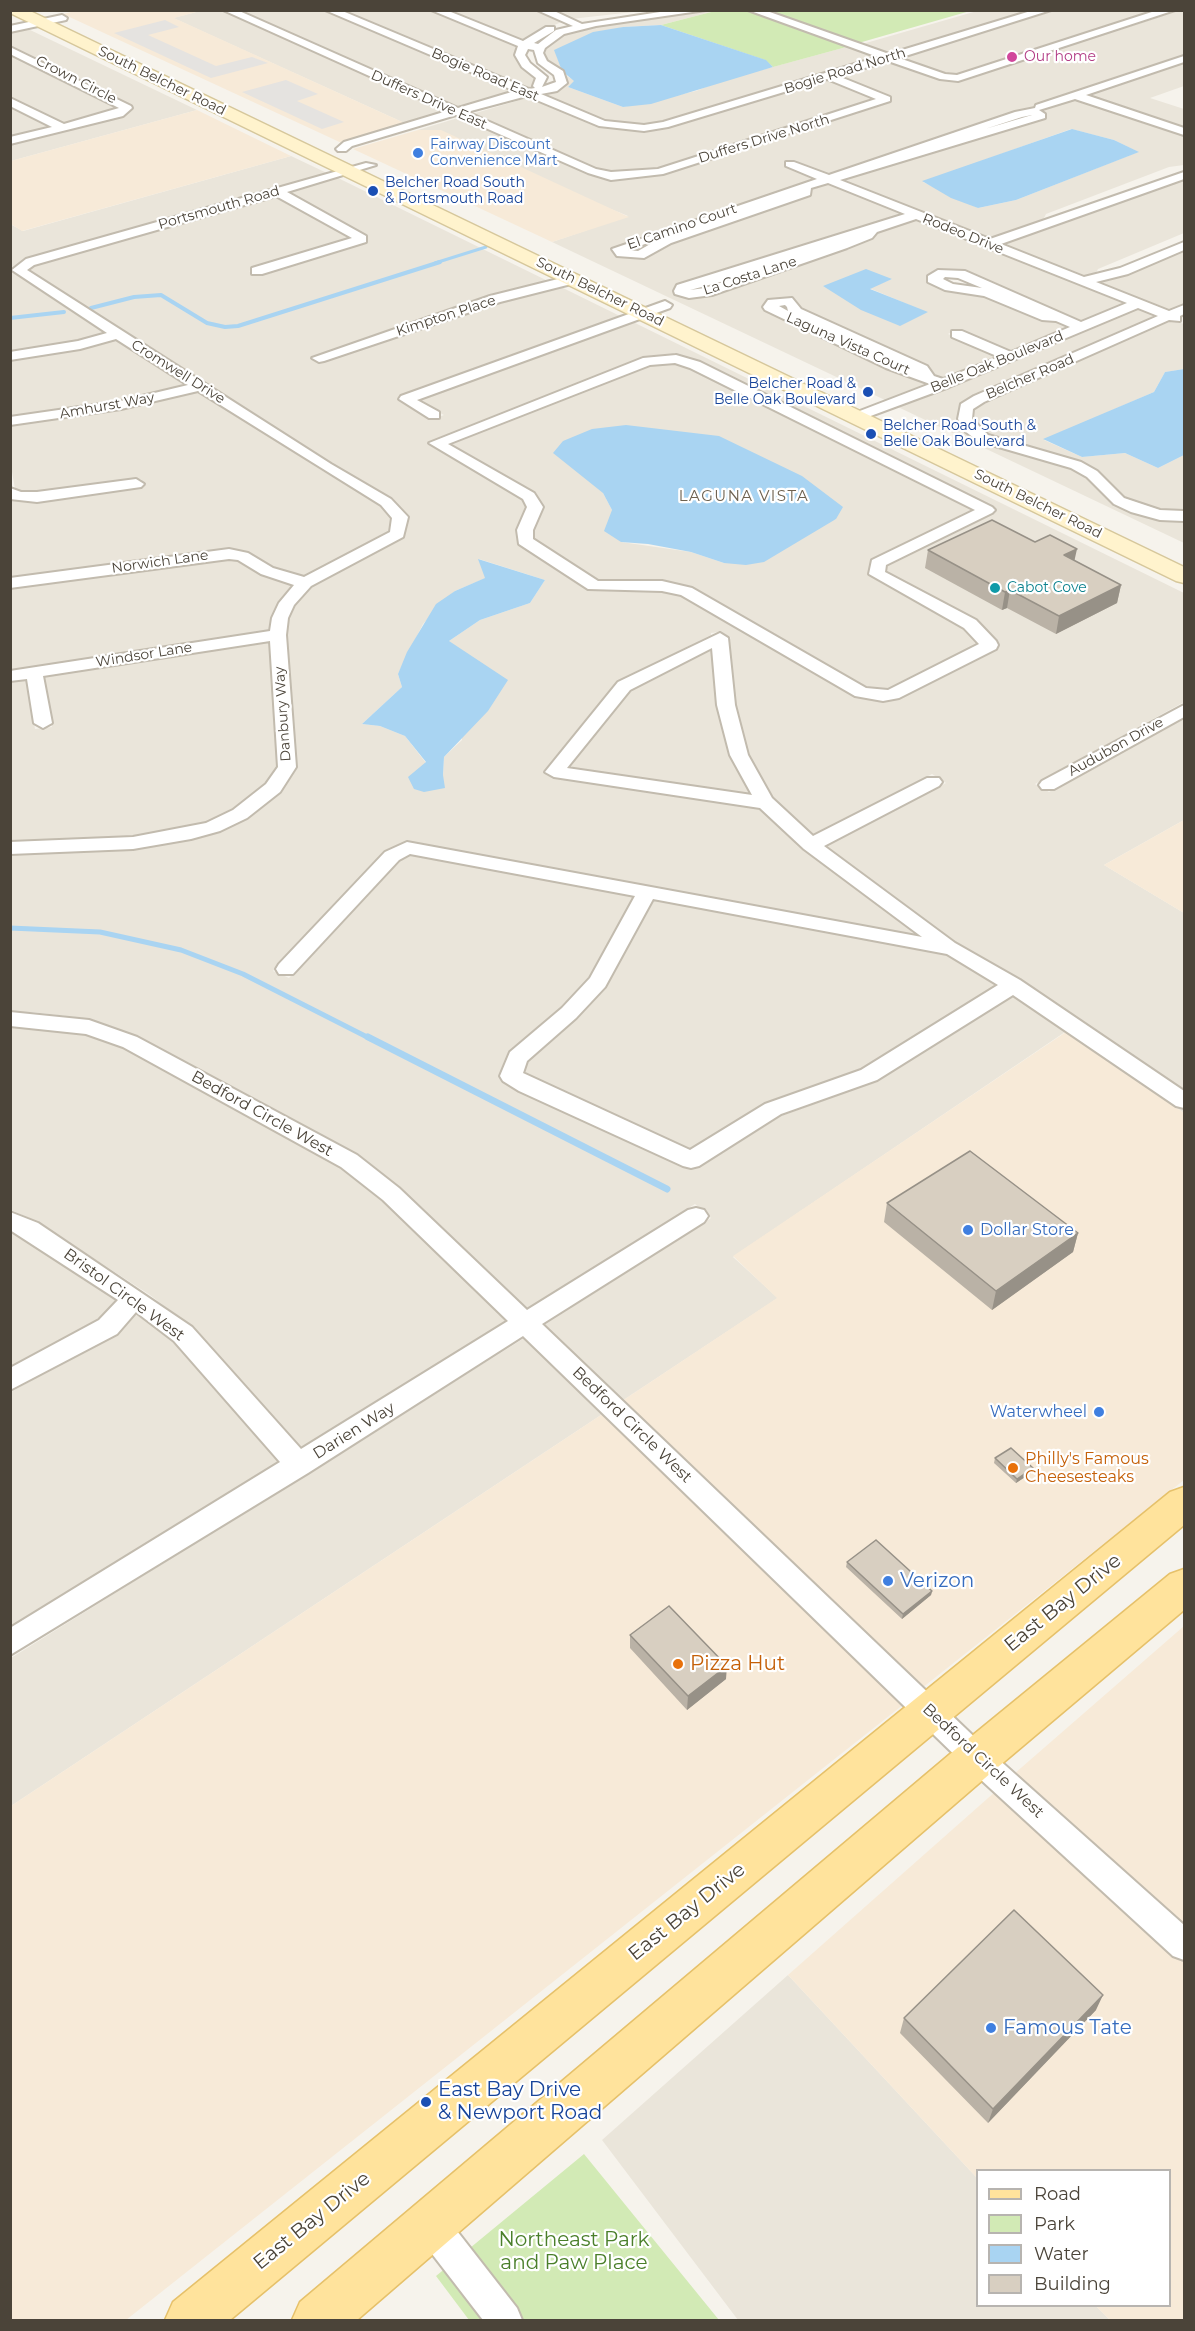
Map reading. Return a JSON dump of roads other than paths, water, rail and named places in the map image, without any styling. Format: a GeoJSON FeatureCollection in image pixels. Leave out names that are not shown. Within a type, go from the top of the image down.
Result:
{"type":"FeatureCollection","features":[{"type":"Feature","properties":{"kind":"main road","name":"South Belcher Road"},"geometry":{"type":"LineString","coordinates":[[15,10],[44,17],[62,18],[883,408],[1185,555]]}},
{"type":"Feature","properties":{"kind":"main road","name":"South Belcher Road"},"geometry":{"type":"LineString","coordinates":[[44,17],[348,171],[1185,576]]}},
{"type":"Feature","properties":{"kind":"main road","name":"East Bay Drive"},"geometry":{"type":"LineString","coordinates":[[191,2320],[1185,1503]]}},
{"type":"Feature","properties":{"kind":"main road"},"geometry":{"type":"LineString","coordinates":[[318,2320],[977,1758],[1185,1586]]}},
{"type":"Feature","properties":{"kind":"street","name":"Duffers Drive East"},"geometry":{"type":"LineString","coordinates":[[228,10],[592,171],[611,176],[634,176]]}},
{"type":"Feature","properties":{"kind":"street","name":"Bogie Road East"},"geometry":{"type":"LineString","coordinates":[[330,10],[603,124],[644,128]]}},
{"type":"Feature","properties":{"kind":"street"},"geometry":{"type":"LineString","coordinates":[[436,10],[524,45],[540,47]]}},
{"type":"Feature","properties":{"kind":"street"},"geometry":{"type":"LineString","coordinates":[[542,10],[581,26]]}},
{"type":"Feature","properties":{"kind":"street"},"geometry":{"type":"LineString","coordinates":[[388,136],[524,100],[542,82],[542,77],[526,65],[520,55],[524,45],[535,36],[570,21],[701,10]]}},
{"type":"Feature","properties":{"kind":"street"},"geometry":{"type":"LineString","coordinates":[[753,10],[944,77],[958,78],[1170,10]]}},
{"type":"Feature","properties":{"kind":"street","name":"Bogie Road North"},"geometry":{"type":"LineString","coordinates":[[644,128],[664,125],[1046,10]]}},
{"type":"Feature","properties":{"kind":"street"},"geometry":{"type":"LineString","coordinates":[[318,156],[340,150],[359,149],[456,111],[512,95],[553,89],[562,83],[559,73],[543,63],[538,53],[540,47],[560,32],[581,26],[656,13]]}},
{"type":"Feature","properties":{"kind":"street"},"geometry":{"type":"LineString","coordinates":[[10,29],[44,17]]}},
{"type":"Feature","properties":{"kind":"street","name":"Crown Circle"},"geometry":{"type":"LineString","coordinates":[[10,50],[31,57],[127,108],[119,114],[10,141]]}},
{"type":"Feature","properties":{"kind":"street"},"geometry":{"type":"LineString","coordinates":[[1040,106],[1185,59]]}},
{"type":"Feature","properties":{"kind":"street","name":"Duffers Drive North"},"geometry":{"type":"LineString","coordinates":[[634,176],[659,172],[886,99],[882,95],[829,76]]}},
{"type":"Feature","properties":{"kind":"street"},"geometry":{"type":"LineString","coordinates":[[1075,95],[1185,132]]}},
{"type":"Feature","properties":{"kind":"street"},"geometry":{"type":"LineString","coordinates":[[10,101],[62,128]]}},
{"type":"Feature","properties":{"kind":"street","name":"El Camino Court"},"geometry":{"type":"LineString","coordinates":[[806,188],[806,192],[667,240],[640,255],[621,253],[618,249],[745,206],[1041,116],[1033,111],[1019,114],[879,161],[879,164]]}},
{"type":"Feature","properties":{"kind":"street","name":"Rodeo Drive"},"geometry":{"type":"LineString","coordinates":[[790,164],[1136,304]]}},
{"type":"Feature","properties":{"kind":"street","name":"Portsmouth Road"},"geometry":{"type":"LineString","coordinates":[[69,250],[370,165]]}},
{"type":"Feature","properties":{"kind":"street"},"geometry":{"type":"LineString","coordinates":[[1049,221],[1050,216],[1185,167]]}},
{"type":"Feature","properties":{"kind":"street"},"geometry":{"type":"LineString","coordinates":[[989,244],[1185,175]]}},
{"type":"Feature","properties":{"kind":"street"},"geometry":{"type":"LineString","coordinates":[[257,271],[362,239],[276,191]]}},
{"type":"Feature","properties":{"kind":"street","name":"La Costa Lane"},"geometry":{"type":"LineString","coordinates":[[871,231],[868,235],[843,245],[707,292],[688,294],[680,291],[682,288],[871,231],[916,215]]}},
{"type":"Feature","properties":{"kind":"street"},"geometry":{"type":"LineString","coordinates":[[1102,274],[1103,271],[1185,237]]}},
{"type":"Feature","properties":{"kind":"street"},"geometry":{"type":"LineString","coordinates":[[1083,282],[1102,274],[1123,271],[1185,246]]}},
{"type":"Feature","properties":{"kind":"street","name":"Cromwell Drive"},"geometry":{"type":"LineString","coordinates":[[69,250],[30,262],[18,270],[319,462],[386,502]]}},
{"type":"Feature","properties":{"kind":"street"},"geometry":{"type":"LineString","coordinates":[[1057,317],[1056,314],[960,274],[943,273],[933,279],[950,287],[987,293],[1047,317],[1057,317],[1081,327]]}},
{"type":"Feature","properties":{"kind":"street","name":"Kimpton Place"},"geometry":{"type":"LineString","coordinates":[[319,358],[495,299],[574,279]]}},
{"type":"Feature","properties":{"kind":"street","name":"Laguna Vista Court"},"geometry":{"type":"LineString","coordinates":[[928,376],[922,369],[795,311],[793,305],[787,301],[773,303],[770,307],[901,369],[928,376],[944,384]]}},
{"type":"Feature","properties":{"kind":"street"},"geometry":{"type":"LineString","coordinates":[[1136,304],[1185,321]]}},
{"type":"Feature","properties":{"kind":"street","name":"Belle Oak Boulevard"},"geometry":{"type":"LineString","coordinates":[[857,417],[1011,357],[1136,304]]}},
{"type":"Feature","properties":{"kind":"street"},"geometry":{"type":"LineString","coordinates":[[434,415],[406,399],[665,305]]}},
{"type":"Feature","properties":{"kind":"street","name":"Belcher Road"},"geometry":{"type":"LineString","coordinates":[[1185,309],[979,399],[966,407],[965,419],[971,429],[983,438],[1076,465],[1092,474],[1119,501],[1160,515],[1185,516]]}},
{"type":"Feature","properties":{"kind":"street"},"geometry":{"type":"LineString","coordinates":[[10,356],[71,347],[117,334]]}},
{"type":"Feature","properties":{"kind":"street"},"geometry":{"type":"LineString","coordinates":[[957,334],[1011,357]]}},
{"type":"Feature","properties":{"kind":"street"},"geometry":{"type":"LineString","coordinates":[[676,359],[695,365],[826,429],[987,510],[878,563],[877,574],[970,624],[990,645],[893,694],[883,696],[861,692],[686,591],[662,586],[594,586],[525,541],[525,530],[535,507],[529,496],[436,443],[648,361],[676,359]]}},
{"type":"Feature","properties":{"kind":"street","name":"Amhurst Way"},"geometry":{"type":"LineString","coordinates":[[10,421],[121,405],[202,386]]}},
{"type":"Feature","properties":{"kind":"street"},"geometry":{"type":"LineString","coordinates":[[10,492],[17,497],[37,497],[136,483]]}},
{"type":"Feature","properties":{"kind":"street","name":"Danbury Way"},"geometry":{"type":"LineString","coordinates":[[10,848],[133,843],[191,833],[213,827],[256,803],[273,788],[287,767],[278,635],[280,618],[287,603],[305,583],[398,534],[400,517],[386,502]]}},
{"type":"Feature","properties":{"kind":"street","name":"Norwich Lane"},"geometry":{"type":"LineString","coordinates":[[10,583],[229,554],[242,556],[267,572],[305,583]]}},
{"type":"Feature","properties":{"kind":"street","name":"Windsor Lane"},"geometry":{"type":"LineString","coordinates":[[10,676],[278,635]]}},
{"type":"Feature","properties":{"kind":"street"},"geometry":{"type":"LineString","coordinates":[[766,803],[554,772],[624,686],[720,638],[726,705],[738,751],[766,803],[811,845],[952,949],[1013,985],[1185,1101]]}},
{"type":"Feature","properties":{"kind":"street"},"geometry":{"type":"LineString","coordinates":[[34,672],[43,723]]}},
{"type":"Feature","properties":{"kind":"street","name":"Audubon Drive"},"geometry":{"type":"LineString","coordinates":[[1048,785],[1185,710]]}},
{"type":"Feature","properties":{"kind":"street"},"geometry":{"type":"LineString","coordinates":[[811,845],[933,782]]}},
{"type":"Feature","properties":{"kind":"street"},"geometry":{"type":"LineString","coordinates":[[286,969],[392,856],[407,848],[952,949]]}},
{"type":"Feature","properties":{"kind":"street"},"geometry":{"type":"LineString","coordinates":[[647,892],[598,982],[569,1013],[518,1057],[511,1076],[527,1086],[691,1160],[774,1109],[869,1075],[1013,985]]}},
{"type":"Feature","properties":{"kind":"street","name":"Bedford Circle West"},"geometry":{"type":"LineString","coordinates":[[10,1019],[89,1026],[130,1042],[349,1161],[391,1194],[977,1758],[1185,1945]]}},
{"type":"Feature","properties":{"kind":"street","name":"Darien Way"},"geometry":{"type":"LineString","coordinates":[[10,1643],[526,1324],[696,1215]]}},
{"type":"Feature","properties":{"kind":"street","name":"Bristol Circle West"},"geometry":{"type":"LineString","coordinates":[[10,1220],[30,1229],[134,1298],[183,1334],[299,1465]]}},
{"type":"Feature","properties":{"kind":"street"},"geometry":{"type":"LineString","coordinates":[[10,1380],[108,1327],[134,1298]]}},
{"type":"Feature","properties":{"kind":"street"},"geometry":{"type":"LineString","coordinates":[[431,2225],[505,2320]]}},
{"type":"Feature","properties":{"kind":"water"},"geometry":{"type":"Polygon","coordinates":[[[661,25],[766,60],[773,67],[651,104],[623,107],[568,87],[574,81],[562,71],[554,50],[593,32],[623,27],[661,25]]]}},
{"type":"Feature","properties":{"kind":"water"},"geometry":{"type":"Polygon","coordinates":[[[1072,129],[1114,140],[1139,152],[1016,200],[978,208],[951,198],[922,181],[1072,129]]]}},
{"type":"Feature","properties":{"kind":"water"},"geometry":{"type":"Polygon","coordinates":[[[866,269],[892,279],[870,289],[928,312],[900,326],[861,310],[823,286],[866,269]]]}},
{"type":"Feature","properties":{"kind":"water"},"geometry":{"type":"Polygon","coordinates":[[[1184,369],[1184,455],[1158,468],[1125,453],[1082,457],[1043,439],[1154,392],[1165,372],[1184,369]]]}},
{"type":"Feature","properties":{"kind":"water"},"geometry":{"type":"Polygon","coordinates":[[[626,425],[719,436],[802,476],[843,507],[836,519],[764,562],[746,565],[724,563],[691,552],[648,544],[621,542],[604,531],[612,510],[603,493],[553,453],[563,441],[592,429],[626,425]]]}},
{"type":"Feature","properties":{"kind":"water"},"geometry":{"type":"Polygon","coordinates":[[[478,559],[545,580],[530,603],[480,620],[449,641],[508,680],[488,711],[444,757],[445,788],[424,792],[414,789],[408,777],[426,762],[405,736],[380,726],[362,724],[402,687],[398,674],[407,652],[436,604],[455,591],[485,578],[478,559]]]}},
{"type":"Feature","properties":{"kind":"waterway"},"geometry":{"type":"LineString","coordinates":[[435,263],[486,247]]}},
{"type":"Feature","properties":{"kind":"waterway"},"geometry":{"type":"LineString","coordinates":[[91,308],[134,297],[161,295],[207,323],[225,327],[238,326],[440,262]]}},
{"type":"Feature","properties":{"kind":"waterway"},"geometry":{"type":"LineString","coordinates":[[10,318],[64,312]]}},
{"type":"Feature","properties":{"kind":"waterway"},"geometry":{"type":"LineString","coordinates":[[10,928],[100,932],[181,950],[243,974],[371,1039]]}},
{"type":"Feature","properties":{"kind":"waterway"},"geometry":{"type":"LineString","coordinates":[[368,1037],[667,1189]]}},
{"type":"Feature","properties":{"kind":"place","name":"Our home"},"geometry":{"type":"Point","coordinates":[1012,57]}},
{"type":"Feature","properties":{"kind":"place","name":"Fairway Discount Convenience Mart"},"geometry":{"type":"Point","coordinates":[418,153]}},
{"type":"Feature","properties":{"kind":"place","name":"Belcher Road South & Portsmouth Road"},"geometry":{"type":"Point","coordinates":[373,191]}},
{"type":"Feature","properties":{"kind":"place","name":"Belcher Road & Belle Oak Boulevard"},"geometry":{"type":"Point","coordinates":[868,392]}},
{"type":"Feature","properties":{"kind":"place","name":"Belcher Road South & Belle Oak Boulevard"},"geometry":{"type":"Point","coordinates":[871,434]}},
{"type":"Feature","properties":{"kind":"place","name":"Cabot Cove"},"geometry":{"type":"Point","coordinates":[995,588]}},
{"type":"Feature","properties":{"kind":"place","name":"Dollar Store"},"geometry":{"type":"Point","coordinates":[968,1230]}},
{"type":"Feature","properties":{"kind":"place","name":"Waterwheel"},"geometry":{"type":"Point","coordinates":[1099,1412]}},
{"type":"Feature","properties":{"kind":"place","name":"Philly's Famous Cheesesteaks"},"geometry":{"type":"Point","coordinates":[1013,1468]}},
{"type":"Feature","properties":{"kind":"place","name":"Verizon"},"geometry":{"type":"Point","coordinates":[888,1581]}},
{"type":"Feature","properties":{"kind":"place","name":"Pizza Hut"},"geometry":{"type":"Point","coordinates":[678,1664]}},
{"type":"Feature","properties":{"kind":"place","name":"Famous Tate"},"geometry":{"type":"Point","coordinates":[991,2028]}},
{"type":"Feature","properties":{"kind":"place","name":"East Bay Drive & Newport Road"},"geometry":{"type":"Point","coordinates":[426,2102]}},
{"type":"Feature","properties":{"kind":"district","name":"LAGUNA VISTA"},"geometry":{"type":"Point","coordinates":[744,497]}},
{"type":"Feature","properties":{"kind":"park label","name":"Northeast Park and Paw Place"},"geometry":{"type":"Point","coordinates":[574,2252]}}]}
